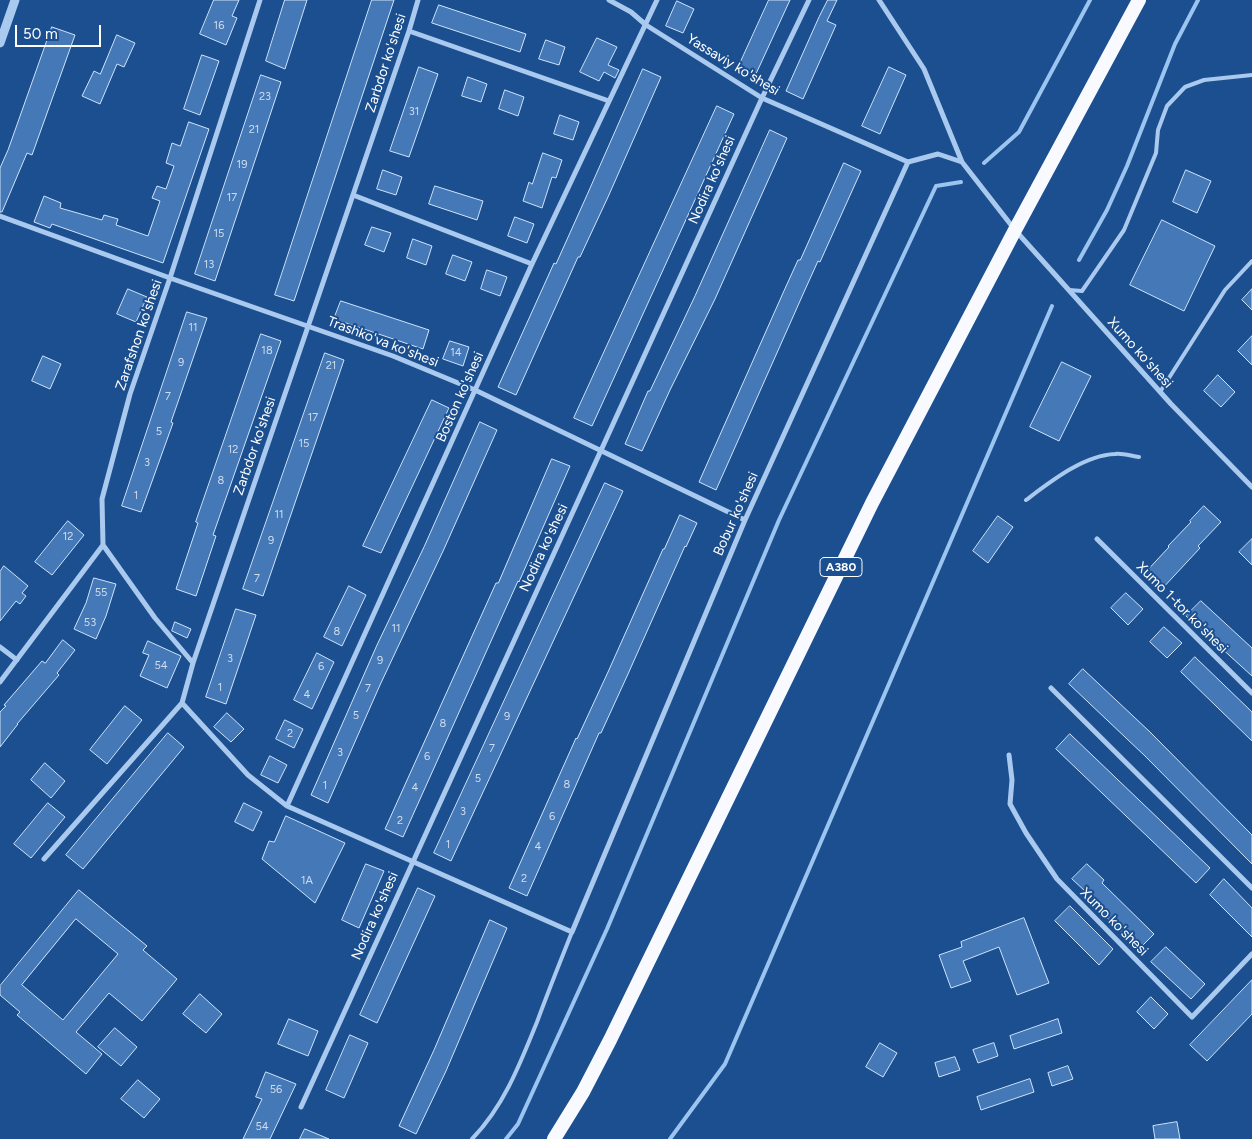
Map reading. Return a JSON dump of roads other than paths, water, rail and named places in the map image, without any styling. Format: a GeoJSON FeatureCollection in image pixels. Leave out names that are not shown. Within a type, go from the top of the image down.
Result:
{"type":"FeatureCollection","features":[{"type":"Feature","properties":{"kind":"highway","name":"A380"},"geometry":{"type":"LineString","coordinates":[[554,1139],[583,1092],[610,1040],[872,503],[1015,230],[1139,0]]}},
{"type":"Feature","properties":{"kind":"street"},"geometry":{"type":"LineString","coordinates":[[0,43],[15,0]]}},
{"type":"Feature","properties":{"kind":"street","name":"Zarafshon ko'shesi"},"geometry":{"type":"LineString","coordinates":[[103,545],[102,499],[130,394],[170,278],[260,0]]}},
{"type":"Feature","properties":{"kind":"street","name":"Zarbdor ko'shesi"},"geometry":{"type":"LineString","coordinates":[[44,859],[182,703],[193,662],[418,0]]}},
{"type":"Feature","properties":{"kind":"street","name":"Yassaviy ko'shesi"},"geometry":{"type":"LineString","coordinates":[[609,0],[631,12],[646,25],[762,98],[908,162]]}},
{"type":"Feature","properties":{"kind":"street","name":"Boston ko'shesi"},"geometry":{"type":"LineString","coordinates":[[287,806],[532,264],[657,0]]}},
{"type":"Feature","properties":{"kind":"street","name":"Nodira ko'shesi"},"geometry":{"type":"LineString","coordinates":[[301,1106],[762,98],[810,0]]}},
{"type":"Feature","properties":{"kind":"street","name":"Xumo ko'shesi"},"geometry":{"type":"LineString","coordinates":[[879,0],[924,69],[962,162],[1015,230],[1068,290],[1160,392],[1252,486]]}},
{"type":"Feature","properties":{"kind":"street"},"geometry":{"type":"LineString","coordinates":[[409,31],[609,101]]}},
{"type":"Feature","properties":{"kind":"street"},"geometry":{"type":"LineString","coordinates":[[908,162],[938,154],[962,162]]}},
{"type":"Feature","properties":{"kind":"street","name":"Bobur ko'shesi"},"geometry":{"type":"LineString","coordinates":[[572,932],[745,520],[908,162]]}},
{"type":"Feature","properties":{"kind":"street"},"geometry":{"type":"LineString","coordinates":[[353,195],[532,264]]}},
{"type":"Feature","properties":{"kind":"street","name":"Trashko'va ko'shesi"},"geometry":{"type":"LineString","coordinates":[[0,216],[393,356],[476,390],[745,520]]}},
{"type":"Feature","properties":{"kind":"street","name":"Xumo 1-tor ko'shesi"},"geometry":{"type":"LineString","coordinates":[[1097,539],[1252,693]]}},
{"type":"Feature","properties":{"kind":"street"},"geometry":{"type":"LineString","coordinates":[[0,682],[103,545],[155,618],[193,662]]}},
{"type":"Feature","properties":{"kind":"street"},"geometry":{"type":"LineString","coordinates":[[0,647],[17,660]]}},
{"type":"Feature","properties":{"kind":"street"},"geometry":{"type":"LineString","coordinates":[[1051,688],[1252,888]]}},
{"type":"Feature","properties":{"kind":"street"},"geometry":{"type":"LineString","coordinates":[[182,703],[248,775],[287,806],[572,932]]}},
{"type":"Feature","properties":{"kind":"street","name":"Xumo ko'shesi"},"geometry":{"type":"LineString","coordinates":[[1009,755],[1012,780],[1010,804],[1026,833],[1057,879],[1192,1017],[1252,954]]}},
{"type":"Feature","properties":{"kind":"lane"},"geometry":{"type":"LineString","coordinates":[[1068,290],[1082,292],[1124,230],[1156,152],[1158,130],[1167,106],[1185,86],[1204,80],[1252,75]]}},
{"type":"Feature","properties":{"kind":"lane"},"geometry":{"type":"LineString","coordinates":[[1160,392],[1225,290],[1252,261]]}},
{"type":"Feature","properties":{"kind":"lane"},"geometry":{"type":"LineString","coordinates":[[1026,500],[1051,482],[1090,460],[1115,454],[1139,457]]}},
{"type":"Feature","properties":{"kind":"lane"},"geometry":{"type":"LineString","coordinates":[[472,1139],[486,1125],[507,1092],[572,932]]}},
{"type":"Feature","properties":{"kind":"waterway"},"geometry":{"type":"LineString","coordinates":[[984,163],[1019,132],[1090,0]]}},
{"type":"Feature","properties":{"kind":"waterway"},"geometry":{"type":"LineString","coordinates":[[1079,260],[1107,210],[1127,166],[1175,44],[1198,0]]}},
{"type":"Feature","properties":{"kind":"waterway"},"geometry":{"type":"LineString","coordinates":[[506,1139],[518,1124],[607,929],[779,520],[936,186],[961,182]]}},
{"type":"Feature","properties":{"kind":"waterway"},"geometry":{"type":"LineString","coordinates":[[670,1139],[725,1064],[1052,306]]}}]}
